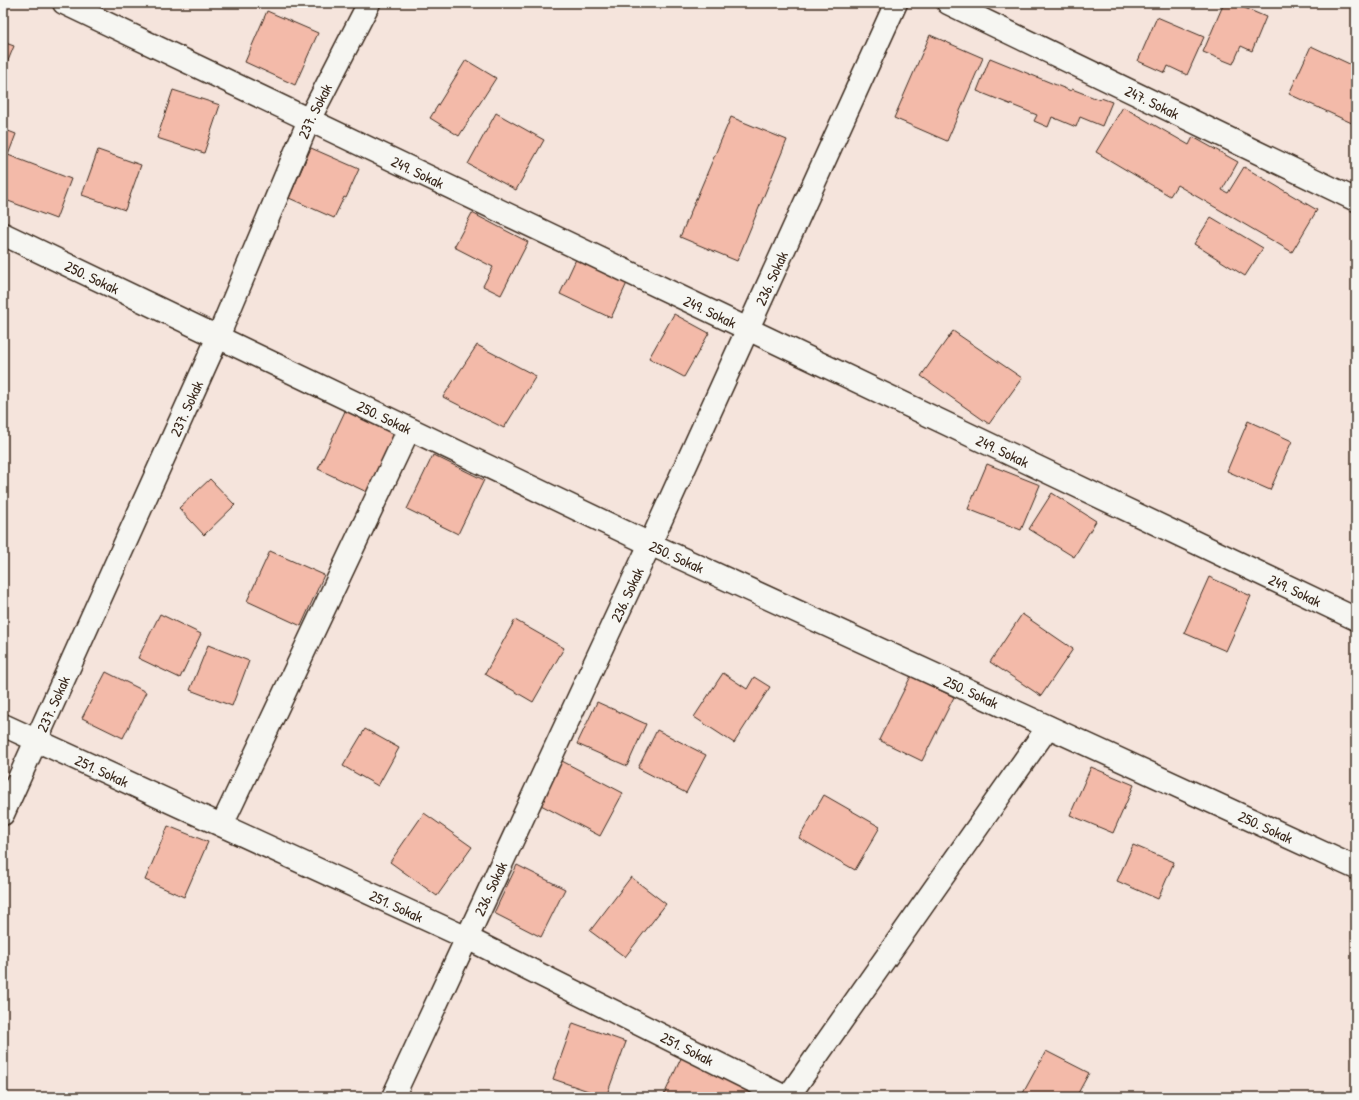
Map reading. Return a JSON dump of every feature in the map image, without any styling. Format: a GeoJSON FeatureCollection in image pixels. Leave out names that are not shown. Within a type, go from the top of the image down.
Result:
{"type":"FeatureCollection","features":[{"type":"Feature","properties":{"kind":"street","name":"249. Sokak"},"geometry":{"type":"LineString","coordinates":[[64,3],[1356,619]]}},
{"type":"Feature","properties":{"kind":"street","name":"237. Sokak"},"geometry":{"type":"LineString","coordinates":[[3,814],[218,337],[309,120],[369,3]]}},
{"type":"Feature","properties":{"kind":"street","name":"236. Sokak"},"geometry":{"type":"LineString","coordinates":[[393,1097],[650,544],[896,3]]}},
{"type":"Feature","properties":{"kind":"street","name":"247. Sokak"},"geometry":{"type":"LineString","coordinates":[[948,3],[1356,200]]}},
{"type":"Feature","properties":{"kind":"street","name":"250. Sokak"},"geometry":{"type":"LineString","coordinates":[[3,234],[650,544],[1356,868]]}},
{"type":"Feature","properties":{"kind":"street"},"geometry":{"type":"LineString","coordinates":[[222,825],[409,429]]}},
{"type":"Feature","properties":{"kind":"street","name":"251. Sokak"},"geometry":{"type":"LineString","coordinates":[[3,725],[467,938],[785,1097]]}},
{"type":"Feature","properties":{"kind":"street"},"geometry":{"type":"LineString","coordinates":[[788,1097],[1048,727]]}},
{"type":"Feature","properties":{"kind":"building"},"geometry":{"type":"Polygon","coordinates":[[[1224,3],[1233,3],[1266,17],[1252,51],[1241,46],[1233,64],[1203,52],[1224,3]]]}},
{"type":"Feature","properties":{"kind":"building"},"geometry":{"type":"Polygon","coordinates":[[[267,11],[318,33],[295,85],[245,62],[267,11]]]}},
{"type":"Feature","properties":{"kind":"building"},"geometry":{"type":"Polygon","coordinates":[[[1157,17],[1204,37],[1187,75],[1168,66],[1165,73],[1138,61],[1157,17]]]}},
{"type":"Feature","properties":{"kind":"building"},"geometry":{"type":"Polygon","coordinates":[[[930,35],[983,58],[947,141],[894,118],[930,35]]]}},
{"type":"Feature","properties":{"kind":"building"},"geometry":{"type":"Polygon","coordinates":[[[3,42],[14,46],[3,73],[3,42]]]}},
{"type":"Feature","properties":{"kind":"building"},"geometry":{"type":"Polygon","coordinates":[[[1311,46],[1356,67],[1356,125],[1289,94],[1311,46]]]}},
{"type":"Feature","properties":{"kind":"building"},"geometry":{"type":"Polygon","coordinates":[[[990,58],[1071,91],[1072,89],[1100,100],[1101,98],[1112,102],[1102,126],[1080,117],[1076,127],[1052,117],[1048,127],[1034,121],[1037,115],[977,91],[990,58]]]}},
{"type":"Feature","properties":{"kind":"building"},"geometry":{"type":"Polygon","coordinates":[[[466,60],[496,78],[459,136],[430,118],[466,60]]]}},
{"type":"Feature","properties":{"kind":"building"},"geometry":{"type":"Polygon","coordinates":[[[173,90],[220,105],[204,153],[157,138],[173,90]]]}},
{"type":"Feature","properties":{"kind":"building"},"geometry":{"type":"Polygon","coordinates":[[[1123,107],[1189,145],[1193,137],[1238,162],[1222,190],[1228,193],[1244,167],[1317,210],[1292,252],[1177,185],[1170,196],[1096,152],[1123,107]]]}},
{"type":"Feature","properties":{"kind":"building"},"geometry":{"type":"Polygon","coordinates":[[[496,113],[544,140],[516,190],[468,164],[496,113]]]}},
{"type":"Feature","properties":{"kind":"building"},"geometry":{"type":"Polygon","coordinates":[[[731,117],[787,140],[737,261],[680,237],[731,117]]]}},
{"type":"Feature","properties":{"kind":"building"},"geometry":{"type":"Polygon","coordinates":[[[3,129],[16,134],[8,155],[71,179],[56,219],[3,199],[3,129]]]}},
{"type":"Feature","properties":{"kind":"building"},"geometry":{"type":"Polygon","coordinates":[[[311,148],[359,169],[346,198],[344,197],[334,218],[289,198],[311,148]]]}},
{"type":"Feature","properties":{"kind":"building"},"geometry":{"type":"Polygon","coordinates":[[[98,150],[141,165],[125,210],[82,195],[98,150]]]}},
{"type":"Feature","properties":{"kind":"building"},"geometry":{"type":"Polygon","coordinates":[[[472,213],[528,242],[501,295],[483,286],[493,267],[454,247],[472,213]]]}},
{"type":"Feature","properties":{"kind":"building"},"geometry":{"type":"Polygon","coordinates":[[[1211,217],[1263,248],[1245,276],[1194,244],[1211,217]]]}},
{"type":"Feature","properties":{"kind":"building"},"geometry":{"type":"Polygon","coordinates":[[[577,257],[627,283],[611,318],[560,294],[577,257]]]}},
{"type":"Feature","properties":{"kind":"building"},"geometry":{"type":"Polygon","coordinates":[[[674,314],[709,333],[684,377],[649,358],[674,314]]]}},
{"type":"Feature","properties":{"kind":"building"},"geometry":{"type":"Polygon","coordinates":[[[953,331],[1022,378],[989,424],[921,376],[953,331]]]}},
{"type":"Feature","properties":{"kind":"building"},"geometry":{"type":"Polygon","coordinates":[[[477,345],[536,376],[504,428],[443,397],[477,345]]]}},
{"type":"Feature","properties":{"kind":"building"},"geometry":{"type":"Polygon","coordinates":[[[346,409],[399,434],[371,494],[318,469],[346,409]]]}},
{"type":"Feature","properties":{"kind":"building"},"geometry":{"type":"Polygon","coordinates":[[[1248,421],[1292,441],[1270,490],[1227,471],[1248,421]]]}},
{"type":"Feature","properties":{"kind":"building"},"geometry":{"type":"Polygon","coordinates":[[[433,455],[484,480],[458,534],[407,509],[433,455]]]}},
{"type":"Feature","properties":{"kind":"building"},"geometry":{"type":"Polygon","coordinates":[[[987,464],[1040,485],[1021,530],[968,509],[987,464]]]}},
{"type":"Feature","properties":{"kind":"building"},"geometry":{"type":"Polygon","coordinates":[[[210,479],[235,505],[204,535],[179,508],[210,479]]]}},
{"type":"Feature","properties":{"kind":"building"},"geometry":{"type":"Polygon","coordinates":[[[1052,493],[1096,521],[1074,557],[1029,529],[1052,493]]]}},
{"type":"Feature","properties":{"kind":"building"},"geometry":{"type":"Polygon","coordinates":[[[270,551],[324,575],[301,626],[247,601],[270,551]]]}},
{"type":"Feature","properties":{"kind":"building"},"geometry":{"type":"Polygon","coordinates":[[[1209,577],[1251,596],[1226,651],[1184,633],[1209,577]]]}},
{"type":"Feature","properties":{"kind":"building"},"geometry":{"type":"Polygon","coordinates":[[[160,614],[201,634],[180,678],[138,658],[160,614]]]}},
{"type":"Feature","properties":{"kind":"building"},"geometry":{"type":"Polygon","coordinates":[[[1022,614],[1073,649],[1041,696],[990,662],[1022,614]]]}},
{"type":"Feature","properties":{"kind":"building"},"geometry":{"type":"Polygon","coordinates":[[[515,620],[564,648],[533,702],[485,674],[515,620]]]}},
{"type":"Feature","properties":{"kind":"building"},"geometry":{"type":"Polygon","coordinates":[[[208,645],[249,661],[232,706],[190,690],[208,645]]]}},
{"type":"Feature","properties":{"kind":"building"},"geometry":{"type":"Polygon","coordinates":[[[106,672],[146,692],[123,738],[82,718],[106,672]]]}},
{"type":"Feature","properties":{"kind":"building"},"geometry":{"type":"Polygon","coordinates":[[[723,673],[747,689],[754,677],[770,687],[734,743],[694,717],[723,673]]]}},
{"type":"Feature","properties":{"kind":"building"},"geometry":{"type":"Polygon","coordinates":[[[911,676],[954,697],[922,761],[879,740],[911,676]]]}},
{"type":"Feature","properties":{"kind":"building"},"geometry":{"type":"Polygon","coordinates":[[[597,702],[646,724],[627,766],[577,744],[597,702]]]}},
{"type":"Feature","properties":{"kind":"building"},"geometry":{"type":"Polygon","coordinates":[[[365,729],[399,748],[378,786],[343,766],[365,729]]]}},
{"type":"Feature","properties":{"kind":"building"},"geometry":{"type":"Polygon","coordinates":[[[657,730],[706,755],[686,793],[638,768],[657,730]]]}},
{"type":"Feature","properties":{"kind":"building"},"geometry":{"type":"Polygon","coordinates":[[[562,761],[623,793],[600,836],[539,804],[562,761]]]}},
{"type":"Feature","properties":{"kind":"building"},"geometry":{"type":"Polygon","coordinates":[[[1091,767],[1134,785],[1113,833],[1070,815],[1091,767]]]}},
{"type":"Feature","properties":{"kind":"building"},"geometry":{"type":"Polygon","coordinates":[[[824,795],[880,827],[855,870],[799,838],[824,795]]]}},
{"type":"Feature","properties":{"kind":"building"},"geometry":{"type":"Polygon","coordinates":[[[424,813],[472,847],[437,896],[390,862],[424,813]]]}},
{"type":"Feature","properties":{"kind":"building"},"geometry":{"type":"Polygon","coordinates":[[[168,826],[208,842],[184,897],[145,880],[168,826]]]}},
{"type":"Feature","properties":{"kind":"building"},"geometry":{"type":"Polygon","coordinates":[[[1133,845],[1174,862],[1158,899],[1117,881],[1133,845]]]}},
{"type":"Feature","properties":{"kind":"building"},"geometry":{"type":"Polygon","coordinates":[[[517,865],[565,889],[541,937],[494,913],[517,865]]]}},
{"type":"Feature","properties":{"kind":"building"},"geometry":{"type":"Polygon","coordinates":[[[631,877],[666,904],[625,957],[590,931],[631,877]]]}},
{"type":"Feature","properties":{"kind":"building"},"geometry":{"type":"Polygon","coordinates":[[[573,1023],[626,1042],[606,1097],[553,1079],[573,1023]]]}},
{"type":"Feature","properties":{"kind":"building"},"geometry":{"type":"Polygon","coordinates":[[[1046,1051],[1089,1073],[1076,1097],[1025,1097],[1022,1095],[1046,1051]]]}},
{"type":"Feature","properties":{"kind":"building"},"geometry":{"type":"Polygon","coordinates":[[[683,1054],[753,1086],[749,1097],[743,1097],[734,1093],[732,1097],[663,1097],[683,1054]]]}}]}
